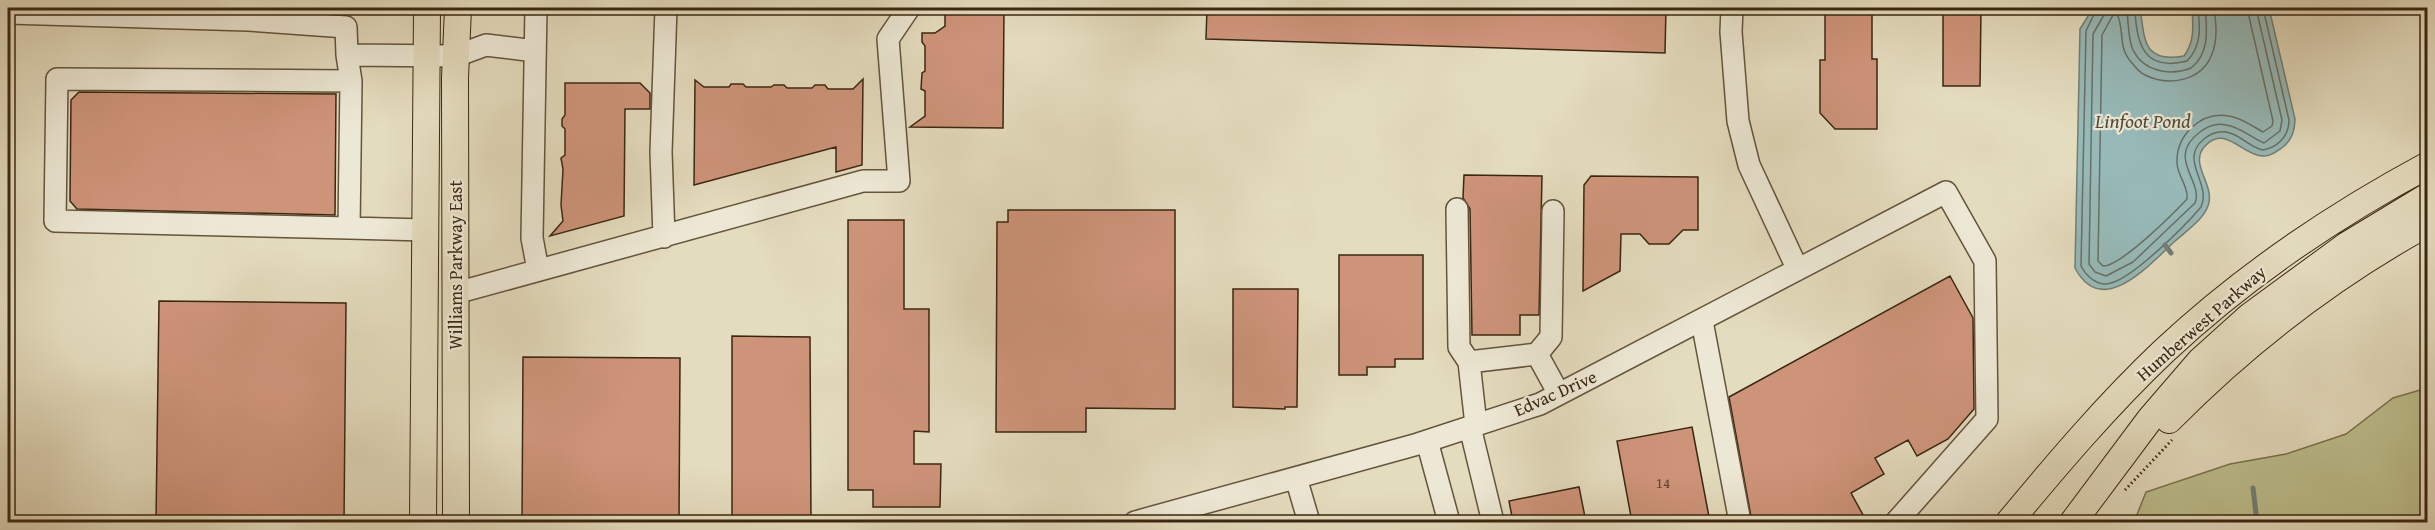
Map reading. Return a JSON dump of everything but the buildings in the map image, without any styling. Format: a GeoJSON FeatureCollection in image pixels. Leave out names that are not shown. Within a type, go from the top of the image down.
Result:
{"type":"FeatureCollection","features":[{"type":"Feature","properties":{"kind":"main road","name":"Williams Parkway East"},"geometry":{"type":"LineString","coordinates":[[423,522],[427,8]]}},
{"type":"Feature","properties":{"kind":"main road","name":"Williams Parkway East"},"geometry":{"type":"LineString","coordinates":[[456,522],[456,56],[458,8]]}},
{"type":"Feature","properties":{"kind":"main road","name":"Humberwest Parkway"},"geometry":{"type":"LineString","coordinates":[[2009,522],[2089,428],[2128,387],[2207,314],[2304,240],[2357,205],[2427,165]]}},
{"type":"Feature","properties":{"kind":"main road"},"geometry":{"type":"LineString","coordinates":[[2074,522],[2150,418],[2200,361],[2250,316],[2347,245],[2427,196]]}},
{"type":"Feature","properties":{"kind":"main road"},"geometry":{"type":"LineString","coordinates":[[2074,522],[2153,436],[2204,385],[2240,354],[2310,299],[2378,252],[2427,224]]}},
{"type":"Feature","properties":{"kind":"street"},"geometry":{"type":"LineString","coordinates":[[536,8],[532,238],[538,270]]}},
{"type":"Feature","properties":{"kind":"street"},"geometry":{"type":"LineString","coordinates":[[664,237],[661,152],[666,8]]}},
{"type":"Feature","properties":{"kind":"street"},"geometry":{"type":"LineString","coordinates":[[456,292],[863,181],[899,181],[888,39],[909,8]]}},
{"type":"Feature","properties":{"kind":"street"},"geometry":{"type":"LineString","coordinates":[[1732,8],[1731,32],[1738,121],[1749,165],[1797,268]]}},
{"type":"Feature","properties":{"kind":"street"},"geometry":{"type":"LineString","coordinates":[[8,13],[237,20],[347,17],[347,55],[351,81],[349,228]]}},
{"type":"Feature","properties":{"kind":"street"},"geometry":{"type":"LineString","coordinates":[[347,55],[456,56],[486,45],[536,51]]}},
{"type":"Feature","properties":{"kind":"street"},"geometry":{"type":"LineString","coordinates":[[351,81],[57,79],[55,221],[424,230]]}},
{"type":"Feature","properties":{"kind":"street","name":"Edvac Drive"},"geometry":{"type":"LineString","coordinates":[[1135,522],[1168,518],[1296,478],[1427,441],[1540,404],[1946,192],[1985,261],[1987,419],[1896,522]]}},
{"type":"Feature","properties":{"kind":"street"},"geometry":{"type":"LineString","coordinates":[[1457,209],[1459,347],[1469,362],[1473,426],[1493,522]]}},
{"type":"Feature","properties":{"kind":"street"},"geometry":{"type":"LineString","coordinates":[[1469,362],[1537,354],[1551,337],[1553,211]]}},
{"type":"Feature","properties":{"kind":"street"},"geometry":{"type":"LineString","coordinates":[[1702,321],[1740,522]]}},
{"type":"Feature","properties":{"kind":"street"},"geometry":{"type":"LineString","coordinates":[[1537,354],[1559,394]]}},
{"type":"Feature","properties":{"kind":"street"},"geometry":{"type":"LineString","coordinates":[[1427,441],[1449,522]]}},
{"type":"Feature","properties":{"kind":"street"},"geometry":{"type":"LineString","coordinates":[[1296,478],[1309,522]]}},
{"type":"Feature","properties":{"kind":"green space"},"geometry":{"type":"Polygon","coordinates":[[[2427,388],[2427,522],[2134,522],[2146,492],[2230,464],[2286,454],[2346,434],[2393,398],[2427,388]]]}},
{"type":"Feature","properties":{"kind":"water","name":"Linfoot Pond"},"geometry":{"type":"Polygon","coordinates":[[[2093,8],[2140,8],[2148,47],[2153,53],[2171,57],[2184,56],[2188,50],[2192,33],[2192,8],[2269,8],[2295,119],[2294,131],[2289,141],[2268,156],[2247,151],[2227,139],[2212,140],[2205,146],[2199,160],[2209,190],[2206,211],[2193,226],[2138,274],[2111,289],[2098,289],[2086,283],[2075,268],[2080,29],[2093,8]]]}},
{"type":"Feature","properties":{"kind":"waterway"},"geometry":{"type":"LineString","coordinates":[[2165,245],[2171,253]]}},
{"type":"Feature","properties":{"kind":"waterway"},"geometry":{"type":"LineString","coordinates":[[2253,488],[2257,522]]}}]}
